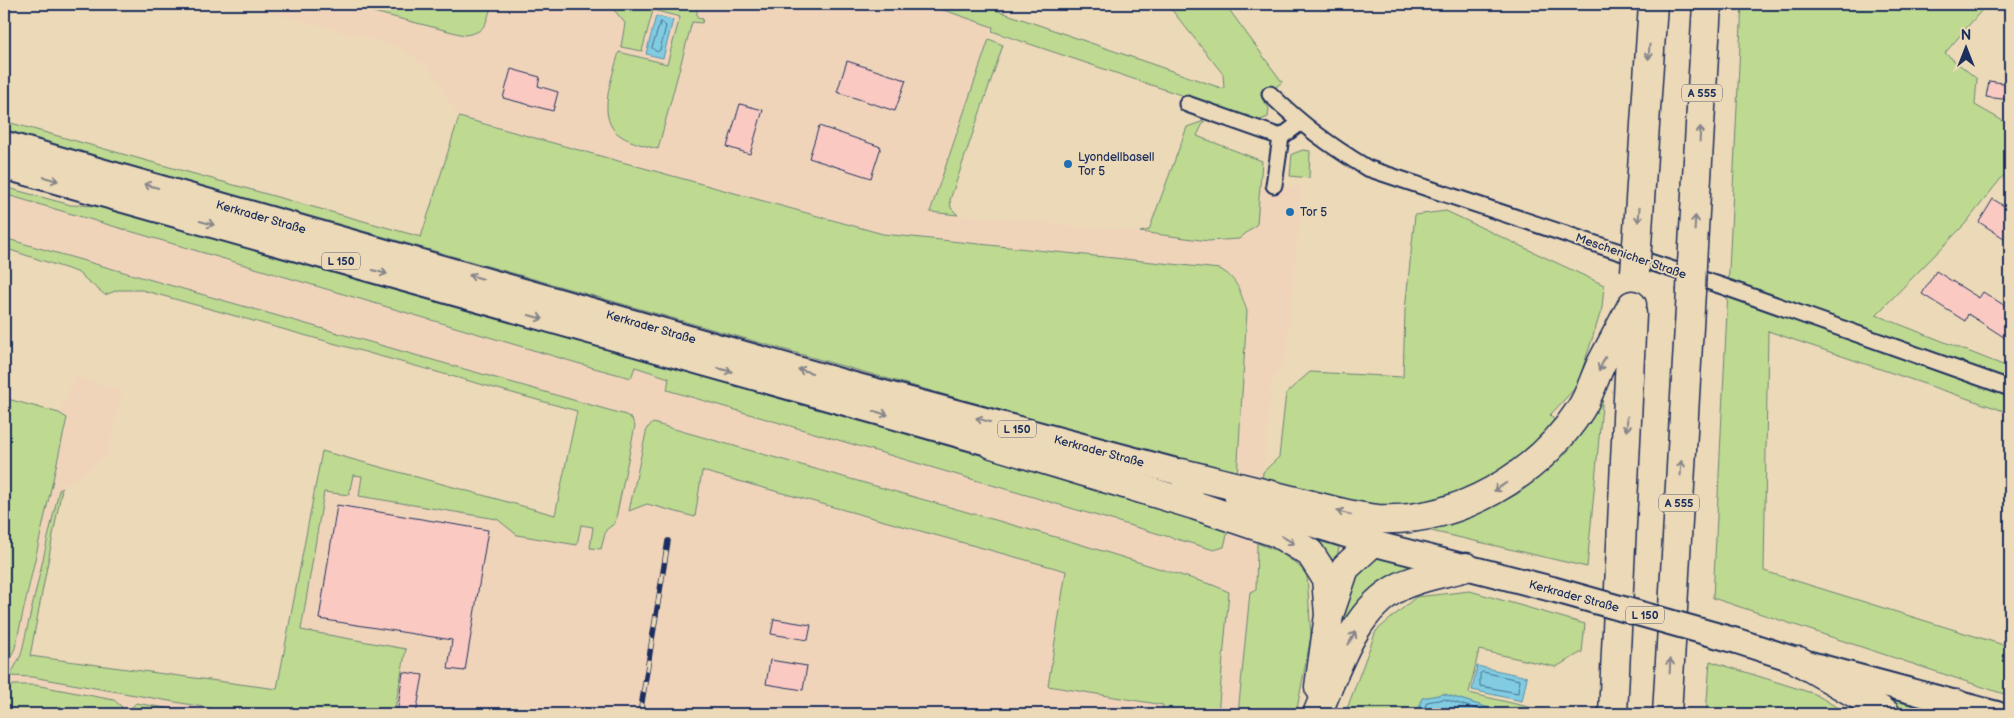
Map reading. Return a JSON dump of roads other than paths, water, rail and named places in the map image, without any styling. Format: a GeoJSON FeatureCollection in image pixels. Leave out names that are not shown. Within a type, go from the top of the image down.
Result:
{"type":"FeatureCollection","features":[{"type":"Feature","properties":{"kind":"highway"},"geometry":{"type":"LineString","coordinates":[[1613,714],[1632,305],[1652,4]]}},
{"type":"Feature","properties":{"kind":"highway","name":"A 555"},"geometry":{"type":"LineString","coordinates":[[1667,714],[1707,4]]}},
{"type":"Feature","properties":{"kind":"highway","name":"Kerkrader Straße"},"geometry":{"type":"LineString","coordinates":[[4,144],[852,385],[1182,473],[1294,520]]}},
{"type":"Feature","properties":{"kind":"highway","name":"Kerkrader Straße"},"geometry":{"type":"LineString","coordinates":[[4,166],[992,444],[1294,520]]}},
{"type":"Feature","properties":{"kind":"highway"},"geometry":{"type":"LineString","coordinates":[[1182,473],[1360,517],[1405,518],[1460,505],[1488,494],[1514,477],[1548,448],[1565,430],[1580,410],[1601,364],[1632,305]]}},
{"type":"Feature","properties":{"kind":"highway"},"geometry":{"type":"LineString","coordinates":[[992,444],[1194,505],[1277,533],[1310,553],[1326,578],[1330,615]]}},
{"type":"Feature","properties":{"kind":"highway"},"geometry":{"type":"LineString","coordinates":[[1316,714],[1330,615],[1346,568],[1372,542]]}},
{"type":"Feature","properties":{"kind":"highway"},"geometry":{"type":"LineString","coordinates":[[1594,714],[1621,545]]}},
{"type":"Feature","properties":{"kind":"highway"},"geometry":{"type":"LineString","coordinates":[[1316,714],[1351,637],[1373,606],[1399,587],[1466,567]]}},
{"type":"Feature","properties":{"kind":"highway"},"geometry":{"type":"LineString","coordinates":[[1799,660],[1886,714]]}},
{"type":"Feature","properties":{"kind":"main road","name":"Kerkrader Straße"},"geometry":{"type":"LineString","coordinates":[[1294,520],[1737,641],[1956,711],[1997,714]]}},
{"type":"Feature","properties":{"kind":"street","name":"Meschenicher Straße"},"geometry":{"type":"LineString","coordinates":[[1270,94],[1300,123],[1330,146],[1367,168],[1722,286],[2010,388]]}},
{"type":"Feature","properties":{"kind":"street"},"geometry":{"type":"LineString","coordinates":[[1188,104],[1281,137]]}},
{"type":"Feature","properties":{"kind":"street"},"geometry":{"type":"LineString","coordinates":[[1274,185],[1281,137],[1300,123]]}},
{"type":"Feature","properties":{"kind":"water"},"geometry":{"type":"Polygon","coordinates":[[[656,16],[673,20],[663,58],[646,54],[656,16]]]}},
{"type":"Feature","properties":{"kind":"water"},"geometry":{"type":"Polygon","coordinates":[[[1477,666],[1527,677],[1522,701],[1472,690],[1477,666]]]}},
{"type":"Feature","properties":{"kind":"water"},"geometry":{"type":"Polygon","coordinates":[[[1444,694],[1508,714],[1417,714],[1422,698],[1444,694]]]}},
{"type":"Feature","properties":{"kind":"railway"},"geometry":{"type":"LineString","coordinates":[[640,714],[668,541]]}},
{"type":"Feature","properties":{"kind":"place","name":"Lyondellbasell Tor 5"},"geometry":{"type":"Point","coordinates":[1068,164]}},
{"type":"Feature","properties":{"kind":"place","name":"Tor 5"},"geometry":{"type":"Point","coordinates":[1290,212]}}]}
